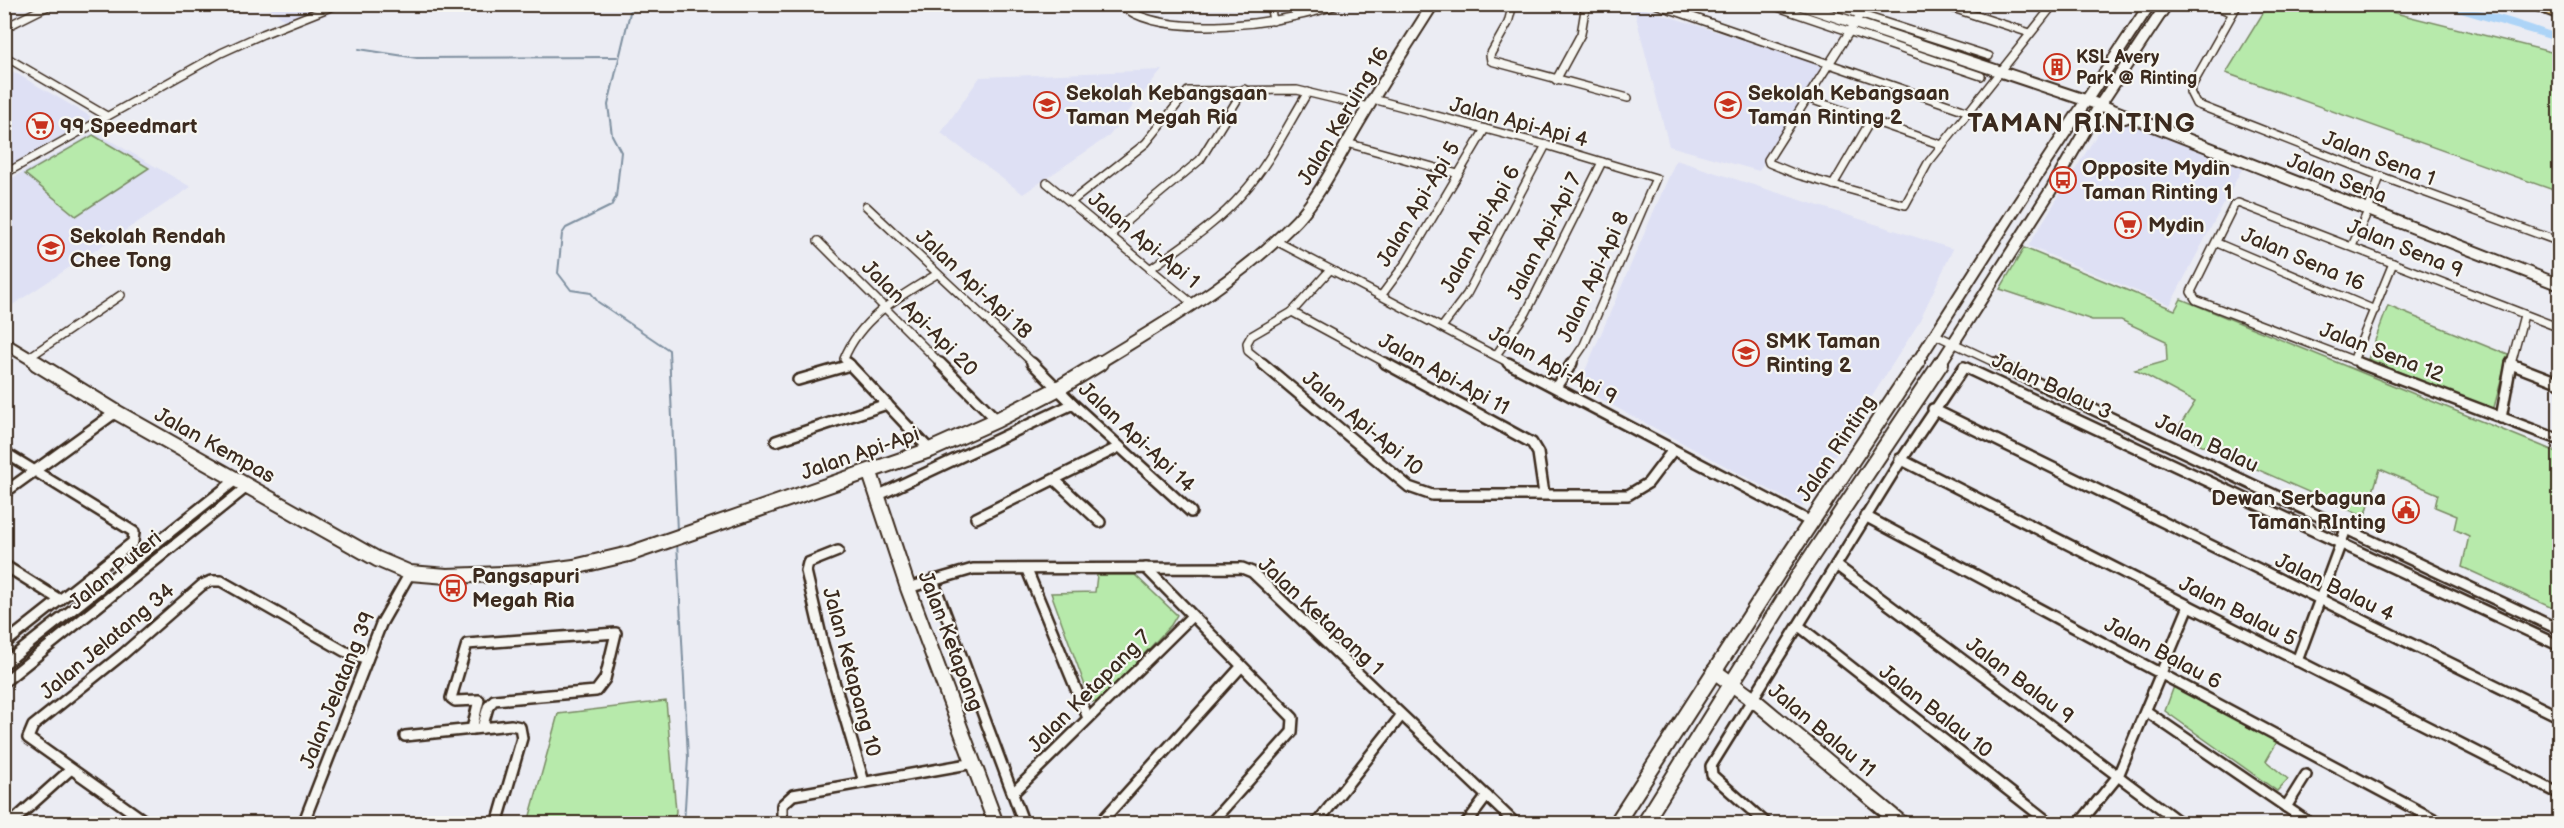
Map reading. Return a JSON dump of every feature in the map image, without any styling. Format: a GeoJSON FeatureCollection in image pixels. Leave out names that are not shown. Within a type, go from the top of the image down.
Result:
{"type":"FeatureCollection","features":[{"type":"Feature","properties":{"kind":"highway"},"geometry":{"type":"LineString","coordinates":[[2528,4],[2559,16]]}},
{"type":"Feature","properties":{"kind":"highway"},"geometry":{"type":"LineString","coordinates":[[2546,4],[2559,9]]}},
{"type":"Feature","properties":{"kind":"street"},"geometry":{"type":"LineString","coordinates":[[4,28],[52,4]]}},
{"type":"Feature","properties":{"kind":"street"},"geometry":{"type":"LineString","coordinates":[[4,174],[105,115],[255,37],[338,4]]}},
{"type":"Feature","properties":{"kind":"street"},"geometry":{"type":"LineString","coordinates":[[1120,4],[1137,17],[1172,23],[1273,21],[1306,16],[1339,4]]}},
{"type":"Feature","properties":{"kind":"street"},"geometry":{"type":"LineString","coordinates":[[1269,4],[1273,21]]}},
{"type":"Feature","properties":{"kind":"street","name":"Jalan Keruing 16"},"geometry":{"type":"LineString","coordinates":[[1276,241],[1314,199],[1433,4]]}},
{"type":"Feature","properties":{"kind":"street"},"geometry":{"type":"LineString","coordinates":[[1513,4],[1508,23],[1490,55],[1491,61],[1628,98]]}},
{"type":"Feature","properties":{"kind":"street"},"geometry":{"type":"LineString","coordinates":[[1556,80],[1583,30],[1587,15],[1586,4]]}},
{"type":"Feature","properties":{"kind":"street"},"geometry":{"type":"LineString","coordinates":[[1655,4],[1969,112]]}},
{"type":"Feature","properties":{"kind":"street"},"geometry":{"type":"LineString","coordinates":[[1769,4],[1989,56]]}},
{"type":"Feature","properties":{"kind":"street"},"geometry":{"type":"LineString","coordinates":[[1798,4],[2059,91],[2085,94],[2096,89]]}},
{"type":"Feature","properties":{"kind":"street"},"geometry":{"type":"LineString","coordinates":[[1828,4],[1854,23],[1981,76]]}},
{"type":"Feature","properties":{"kind":"street"},"geometry":{"type":"LineString","coordinates":[[1867,4],[1768,160],[1772,166],[1900,205],[1907,203],[1928,163],[2053,5]]}},
{"type":"Feature","properties":{"kind":"street"},"geometry":{"type":"LineString","coordinates":[[1940,4],[2030,33]]}},
{"type":"Feature","properties":{"kind":"street","name":"Jalan Rinting"},"geometry":{"type":"LineString","coordinates":[[1616,824],[2150,4]]}},
{"type":"Feature","properties":{"kind":"street","name":"Jalan Rinting"},"geometry":{"type":"LineString","coordinates":[[1644,824],[1801,572],[1954,344],[2051,190],[2100,105],[2167,4]]}},
{"type":"Feature","properties":{"kind":"street"},"geometry":{"type":"LineString","coordinates":[[2210,4],[2233,12],[2238,4]]}},
{"type":"Feature","properties":{"kind":"street","name":"Jalan Sena 1"},"geometry":{"type":"LineString","coordinates":[[2233,12],[2190,92],[2191,98],[2204,108],[2559,242]]}},
{"type":"Feature","properties":{"kind":"street"},"geometry":{"type":"LineString","coordinates":[[4,56],[105,115]]}},
{"type":"Feature","properties":{"kind":"street"},"geometry":{"type":"LineString","coordinates":[[1110,236],[1191,170],[1200,160],[1244,89]]}},
{"type":"Feature","properties":{"kind":"street","name":"Jalan Api-Api 1"},"geometry":{"type":"LineString","coordinates":[[1071,202],[1146,143],[1188,91],[1288,89],[1371,103]]}},
{"type":"Feature","properties":{"kind":"street"},"geometry":{"type":"LineString","coordinates":[[2059,91],[2071,101],[2078,116]]}},
{"type":"Feature","properties":{"kind":"street","name":"Jalan Sena"},"geometry":{"type":"LineString","coordinates":[[2059,91],[2559,285]]}},
{"type":"Feature","properties":{"kind":"street"},"geometry":{"type":"LineString","coordinates":[[1150,269],[1224,213],[1244,194],[1262,169],[1308,92]]}},
{"type":"Feature","properties":{"kind":"street"},"geometry":{"type":"LineString","coordinates":[[2109,93],[2115,106],[2132,118]]}},
{"type":"Feature","properties":{"kind":"street"},"geometry":{"type":"LineString","coordinates":[[1806,98],[1942,145]]}},
{"type":"Feature","properties":{"kind":"street","name":"Jalan Api-Api 4"},"geometry":{"type":"LineString","coordinates":[[1371,103],[1546,145],[1656,178]]}},
{"type":"Feature","properties":{"kind":"street"},"geometry":{"type":"LineString","coordinates":[[2090,123],[2107,118],[2132,118]]}},
{"type":"Feature","properties":{"kind":"street"},"geometry":{"type":"LineString","coordinates":[[1833,185],[1870,120]]}},
{"type":"Feature","properties":{"kind":"street","name":"Jalan Api-Api 5"},"geometry":{"type":"LineString","coordinates":[[1381,296],[1407,261],[1485,129]]}},
{"type":"Feature","properties":{"kind":"street"},"geometry":{"type":"LineString","coordinates":[[1347,142],[1458,174]]}},
{"type":"Feature","properties":{"kind":"street","name":"Jalan Api-Api 6"},"geometry":{"type":"LineString","coordinates":[[1442,327],[1467,294],[1546,145]]}},
{"type":"Feature","properties":{"kind":"street","name":"Jalan Api-Api 7"},"geometry":{"type":"LineString","coordinates":[[1496,355],[1526,313],[1602,162]]}},
{"type":"Feature","properties":{"kind":"street"},"geometry":{"type":"LineString","coordinates":[[2352,246],[2368,211],[2380,176]]}},
{"type":"Feature","properties":{"kind":"street","name":"Jalan Api-Api 8"},"geometry":{"type":"LineString","coordinates":[[1556,387],[1584,345],[1656,178]]}},
{"type":"Feature","properties":{"kind":"street","name":"Jalan Api-Api 1"},"geometry":{"type":"LineString","coordinates":[[1047,183],[1194,305]]}},
{"type":"Feature","properties":{"kind":"street","name":"Jalan Sena 9"},"geometry":{"type":"LineString","coordinates":[[2217,243],[2234,205],[2238,203],[2559,328]]}},
{"type":"Feature","properties":{"kind":"street","name":"Jalan Api-Api 18"},"geometry":{"type":"LineString","coordinates":[[866,206],[1059,387]]}},
{"type":"Feature","properties":{"kind":"street","name":"Jalan Api-Api 20"},"geometry":{"type":"LineString","coordinates":[[818,241],[997,420]]}},
{"type":"Feature","properties":{"kind":"street","name":"Jalan Api-Api 9"},"geometry":{"type":"LineString","coordinates":[[1276,241],[1812,522]]}},
{"type":"Feature","properties":{"kind":"street","name":"Jalan Api-Api"},"geometry":{"type":"LineString","coordinates":[[410,573],[447,576],[529,573],[574,567],[628,554],[714,526],[930,450],[997,420],[1059,387],[1194,305],[1244,269],[1276,241]]}},
{"type":"Feature","properties":{"kind":"street","name":"Jalan Sena 12"},"geometry":{"type":"LineString","coordinates":[[2217,243],[2191,292],[2196,300],[2559,440]]}},
{"type":"Feature","properties":{"kind":"street","name":"Jalan Sena 16"},"geometry":{"type":"LineString","coordinates":[[2217,243],[2375,310]]}},
{"type":"Feature","properties":{"kind":"street"},"geometry":{"type":"LineString","coordinates":[[2353,361],[2393,263]]}},
{"type":"Feature","properties":{"kind":"street","name":"Jalan Api-Api 10"},"geometry":{"type":"LineString","coordinates":[[1330,270],[1292,312],[1251,336],[1248,351],[1409,487],[1432,495],[1628,495],[1638,493],[1647,487],[1673,450]]}},
{"type":"Feature","properties":{"kind":"street"},"geometry":{"type":"LineString","coordinates":[[930,450],[844,359],[846,349],[884,306],[937,274]]}},
{"type":"Feature","properties":{"kind":"street"},"geometry":{"type":"LineString","coordinates":[[28,358],[121,295]]}},
{"type":"Feature","properties":{"kind":"street","name":"Jalan Api-Api 11"},"geometry":{"type":"LineString","coordinates":[[1292,312],[1532,443],[1538,453],[1544,494]]}},
{"type":"Feature","properties":{"kind":"street"},"geometry":{"type":"LineString","coordinates":[[2501,418],[2511,364],[2524,315]]}},
{"type":"Feature","properties":{"kind":"street","name":"Jalan Balau"},"geometry":{"type":"LineString","coordinates":[[1936,335],[2559,630]]}},
{"type":"Feature","properties":{"kind":"street","name":"Jalan Kempas"},"geometry":{"type":"LineString","coordinates":[[4,343],[116,412],[377,559],[410,573]]}},
{"type":"Feature","properties":{"kind":"street"},"geometry":{"type":"LineString","coordinates":[[2511,364],[2559,383]]}},
{"type":"Feature","properties":{"kind":"street"},"geometry":{"type":"LineString","coordinates":[[798,380],[850,365]]}},
{"type":"Feature","properties":{"kind":"street","name":"Jalan Balau 3"},"geometry":{"type":"LineString","coordinates":[[1767,824],[1712,775],[1711,766],[1754,700],[1900,459],[1933,409],[1967,366],[2559,646]]}},
{"type":"Feature","properties":{"kind":"street","name":"Jalan Api-Api 14"},"geometry":{"type":"LineString","coordinates":[[1059,387],[1073,404],[1191,512]]}},
{"type":"Feature","properties":{"kind":"street"},"geometry":{"type":"LineString","coordinates":[[776,441],[887,404]]}},
{"type":"Feature","properties":{"kind":"street"},"geometry":{"type":"LineString","coordinates":[[877,496],[1073,404]]}},
{"type":"Feature","properties":{"kind":"street","name":"Jalan Balau 4"},"geometry":{"type":"LineString","coordinates":[[1933,409],[2559,717]]}},
{"type":"Feature","properties":{"kind":"street"},"geometry":{"type":"LineString","coordinates":[[4,493],[116,412]]}},
{"type":"Feature","properties":{"kind":"street"},"geometry":{"type":"LineString","coordinates":[[976,518],[1119,447]]}},
{"type":"Feature","properties":{"kind":"street"},"geometry":{"type":"LineString","coordinates":[[4,452],[134,532],[135,536],[133,542],[4,644]]}},
{"type":"Feature","properties":{"kind":"street","name":"Jalan Balau 5"},"geometry":{"type":"LineString","coordinates":[[1900,459],[2559,794]]}},
{"type":"Feature","properties":{"kind":"street","name":"Jalan Ketapang"},"geometry":{"type":"LineString","coordinates":[[870,473],[908,588],[996,824]]}},
{"type":"Feature","properties":{"kind":"street"},"geometry":{"type":"LineString","coordinates":[[1055,480],[1100,522]]}},
{"type":"Feature","properties":{"kind":"street","name":"Jalan Puteri"},"geometry":{"type":"LineString","coordinates":[[4,664],[243,482]]}},
{"type":"Feature","properties":{"kind":"street","name":"Jalan Puteri"},"geometry":{"type":"LineString","coordinates":[[4,682],[243,482]]}},
{"type":"Feature","properties":{"kind":"street","name":"Jalan Balau 6"},"geometry":{"type":"LineString","coordinates":[[1865,516],[2443,824]]}},
{"type":"Feature","properties":{"kind":"street"},"geometry":{"type":"LineString","coordinates":[[2297,661],[2346,529]]}},
{"type":"Feature","properties":{"kind":"street","name":"Jalan Ketapang 10"},"geometry":{"type":"LineString","coordinates":[[838,551],[808,563],[806,571],[824,644],[864,782]]}},
{"type":"Feature","properties":{"kind":"street"},"geometry":{"type":"LineString","coordinates":[[4,565],[60,600]]}},
{"type":"Feature","properties":{"kind":"street","name":"Jalan Balau 9"},"geometry":{"type":"LineString","coordinates":[[1836,565],[2182,824]]}},
{"type":"Feature","properties":{"kind":"street"},"geometry":{"type":"LineString","coordinates":[[1146,568],[1240,668],[1293,718],[1292,732],[1210,824]]}},
{"type":"Feature","properties":{"kind":"street","name":"Jalan Ketapang 1"},"geometry":{"type":"LineString","coordinates":[[908,588],[973,569],[1242,568],[1252,572],[1516,824]]}},
{"type":"Feature","properties":{"kind":"street"},"geometry":{"type":"LineString","coordinates":[[1027,570],[1088,718]]}},
{"type":"Feature","properties":{"kind":"street","name":"Jalan Jelatang 39"},"geometry":{"type":"LineString","coordinates":[[303,824],[367,659],[390,606],[410,573]]}},
{"type":"Feature","properties":{"kind":"street"},"geometry":{"type":"LineString","coordinates":[[933,580],[1024,824]]}},
{"type":"Feature","properties":{"kind":"street","name":"Jalan Jelatang 34"},"geometry":{"type":"LineString","coordinates":[[70,770],[28,738],[28,732],[202,585],[211,581],[221,581],[344,651],[367,659]]}},
{"type":"Feature","properties":{"kind":"street"},"geometry":{"type":"LineString","coordinates":[[2079,824],[2118,776],[2189,606]]}},
{"type":"Feature","properties":{"kind":"street","name":"Jalan Ketapang 7"},"geometry":{"type":"LineString","coordinates":[[1013,793],[1192,616]]}},
{"type":"Feature","properties":{"kind":"street","name":"Jalan Balau 10"},"geometry":{"type":"LineString","coordinates":[[1799,626],[2051,824]]}},
{"type":"Feature","properties":{"kind":"street"},"geometry":{"type":"LineString","coordinates":[[616,633],[605,680],[596,691],[494,700],[477,728],[480,700],[455,701],[451,698],[467,644],[616,633]]}},
{"type":"Feature","properties":{"kind":"street"},"geometry":{"type":"LineString","coordinates":[[1099,824],[1240,668]]}},
{"type":"Feature","properties":{"kind":"street","name":"Jalan Balau 11"},"geometry":{"type":"LineString","coordinates":[[1714,671],[1754,700],[1902,824]]}},
{"type":"Feature","properties":{"kind":"street"},"geometry":{"type":"LineString","coordinates":[[2146,711],[2311,824]]}},
{"type":"Feature","properties":{"kind":"street"},"geometry":{"type":"LineString","coordinates":[[1316,824],[1401,716]]}},
{"type":"Feature","properties":{"kind":"street"},"geometry":{"type":"LineString","coordinates":[[405,736],[511,725],[520,727],[522,738],[497,824]]}},
{"type":"Feature","properties":{"kind":"street"},"geometry":{"type":"LineString","coordinates":[[782,824],[782,805],[793,795],[974,763]]}},
{"type":"Feature","properties":{"kind":"street"},"geometry":{"type":"LineString","coordinates":[[10,824],[70,770],[149,824]]}},
{"type":"Feature","properties":{"kind":"street"},"geometry":{"type":"LineString","coordinates":[[2286,807],[2306,775]]}},
{"type":"Feature","properties":{"kind":"street"},"geometry":{"type":"LineString","coordinates":[[1466,824],[1487,796]]}},
{"type":"Feature","properties":{"kind":"shaded area"},"geometry":{"type":"Polygon","coordinates":[[[266,5],[353,5],[293,27],[266,5]]]}},
{"type":"Feature","properties":{"kind":"shaded area","name":"Sekolah Kebangsaan Taman Rinting 2"},"geometry":{"type":"Polygon","coordinates":[[[1633,5],[1822,65],[1759,171],[1669,146],[1633,5]]]}},
{"type":"Feature","properties":{"kind":"shaded area"},"geometry":{"type":"Polygon","coordinates":[[[5,67],[90,116],[88,121],[5,168],[5,67]]]}},
{"type":"Feature","properties":{"kind":"shaded area","name":"Sekolah Kebangsaan Taman Megah Ria"},"geometry":{"type":"Polygon","coordinates":[[[1162,70],[1109,136],[1023,194],[941,133],[980,77],[1162,70]]]}},
{"type":"Feature","properties":{"kind":"shaded area"},"geometry":{"type":"Polygon","coordinates":[[[2122,121],[2243,167],[2170,305],[2028,246],[2101,128],[2106,123],[2122,121]]]}},
{"type":"Feature","properties":{"kind":"shaded area","name":"Sekolah Rendah Chee Tong"},"geometry":{"type":"Polygon","coordinates":[[[95,132],[191,187],[5,310],[5,182],[95,132]]]}},
{"type":"Feature","properties":{"kind":"shaded area","name":"SMK Taman Rinting 2"},"geometry":{"type":"Polygon","coordinates":[[[1676,160],[1953,249],[1918,324],[1802,507],[1578,387],[1676,160]]]}},
{"type":"Feature","properties":{"kind":"green space"},"geometry":{"type":"Polygon","coordinates":[[[2268,5],[2363,5],[2559,54],[2559,192],[2226,73],[2268,5]]]}},
{"type":"Feature","properties":{"kind":"green space"},"geometry":{"type":"Polygon","coordinates":[[[93,135],[149,168],[76,216],[25,174],[93,135]]]}},
{"type":"Feature","properties":{"kind":"green space"},"geometry":{"type":"Polygon","coordinates":[[[2024,248],[2175,310],[2181,299],[2559,453],[2559,611],[2462,567],[2469,536],[2454,529],[2457,516],[2435,507],[2438,494],[2380,469],[2365,517],[2175,433],[2195,402],[2135,370],[2167,361],[2166,341],[2121,320],[2092,320],[2000,289],[2024,248]]]}},
{"type":"Feature","properties":{"kind":"green space"},"geometry":{"type":"Polygon","coordinates":[[[2388,306],[2508,355],[2493,411],[2368,359],[2388,306]]]}},
{"type":"Feature","properties":{"kind":"green space"},"geometry":{"type":"Polygon","coordinates":[[[1097,575],[1135,575],[1177,615],[1171,625],[1101,701],[1091,702],[1051,593],[1095,592],[1097,575]]]}},
{"type":"Feature","properties":{"kind":"green space"},"geometry":{"type":"Polygon","coordinates":[[[2174,686],[2277,742],[2266,761],[2288,779],[2277,791],[2165,711],[2174,686]]]}},
{"type":"Feature","properties":{"kind":"green space"},"geometry":{"type":"Polygon","coordinates":[[[666,701],[676,811],[674,823],[528,823],[558,714],[666,701]]]}},
{"type":"Feature","properties":{"kind":"waterway"},"geometry":{"type":"LineString","coordinates":[[632,4],[608,105],[612,135],[621,152],[616,197],[611,206],[566,228],[562,234],[558,273],[571,290],[591,293],[598,302],[669,350],[677,531]]}},
{"type":"Feature","properties":{"kind":"waterway"},"geometry":{"type":"LineString","coordinates":[[2435,4],[2528,28],[2560,39]]}},
{"type":"Feature","properties":{"kind":"waterway"},"geometry":{"type":"LineString","coordinates":[[359,49],[417,58],[617,57]]}},
{"type":"Feature","properties":{"kind":"waterway"},"geometry":{"type":"LineString","coordinates":[[677,542],[688,758],[684,824]]}},
{"type":"Feature","properties":{"kind":"place","name":"KSL Avery Park @ Rinting"},"geometry":{"type":"Point","coordinates":[2057,67]}},
{"type":"Feature","properties":{"kind":"place","name":"Sekolah Kebangsaan Taman Megah Ria"},"geometry":{"type":"Point","coordinates":[1047,105]}},
{"type":"Feature","properties":{"kind":"place","name":"Sekolah Kebangsaan Taman Rinting 2"},"geometry":{"type":"Point","coordinates":[1728,105]}},
{"type":"Feature","properties":{"kind":"place","name":"99 Speedmart"},"geometry":{"type":"Point","coordinates":[40,126]}},
{"type":"Feature","properties":{"kind":"place","name":"Opposite Mydin Taman Rinting 1"},"geometry":{"type":"Point","coordinates":[2063,180]}},
{"type":"Feature","properties":{"kind":"place","name":"Mydin"},"geometry":{"type":"Point","coordinates":[2128,225]}},
{"type":"Feature","properties":{"kind":"place","name":"Sekolah Rendah Chee Tong"},"geometry":{"type":"Point","coordinates":[51,248]}},
{"type":"Feature","properties":{"kind":"place","name":"SMK Taman Rinting 2"},"geometry":{"type":"Point","coordinates":[1746,353]}},
{"type":"Feature","properties":{"kind":"place","name":"Dewan Serbaguna Taman RInting"},"geometry":{"type":"Point","coordinates":[2406,510]}},
{"type":"Feature","properties":{"kind":"place","name":"Pangsapuri Megah Ria"},"geometry":{"type":"Point","coordinates":[453,588]}},
{"type":"Feature","properties":{"kind":"district","name":"TAMAN RINTING"},"geometry":{"type":"Point","coordinates":[2082,123]}}]}
